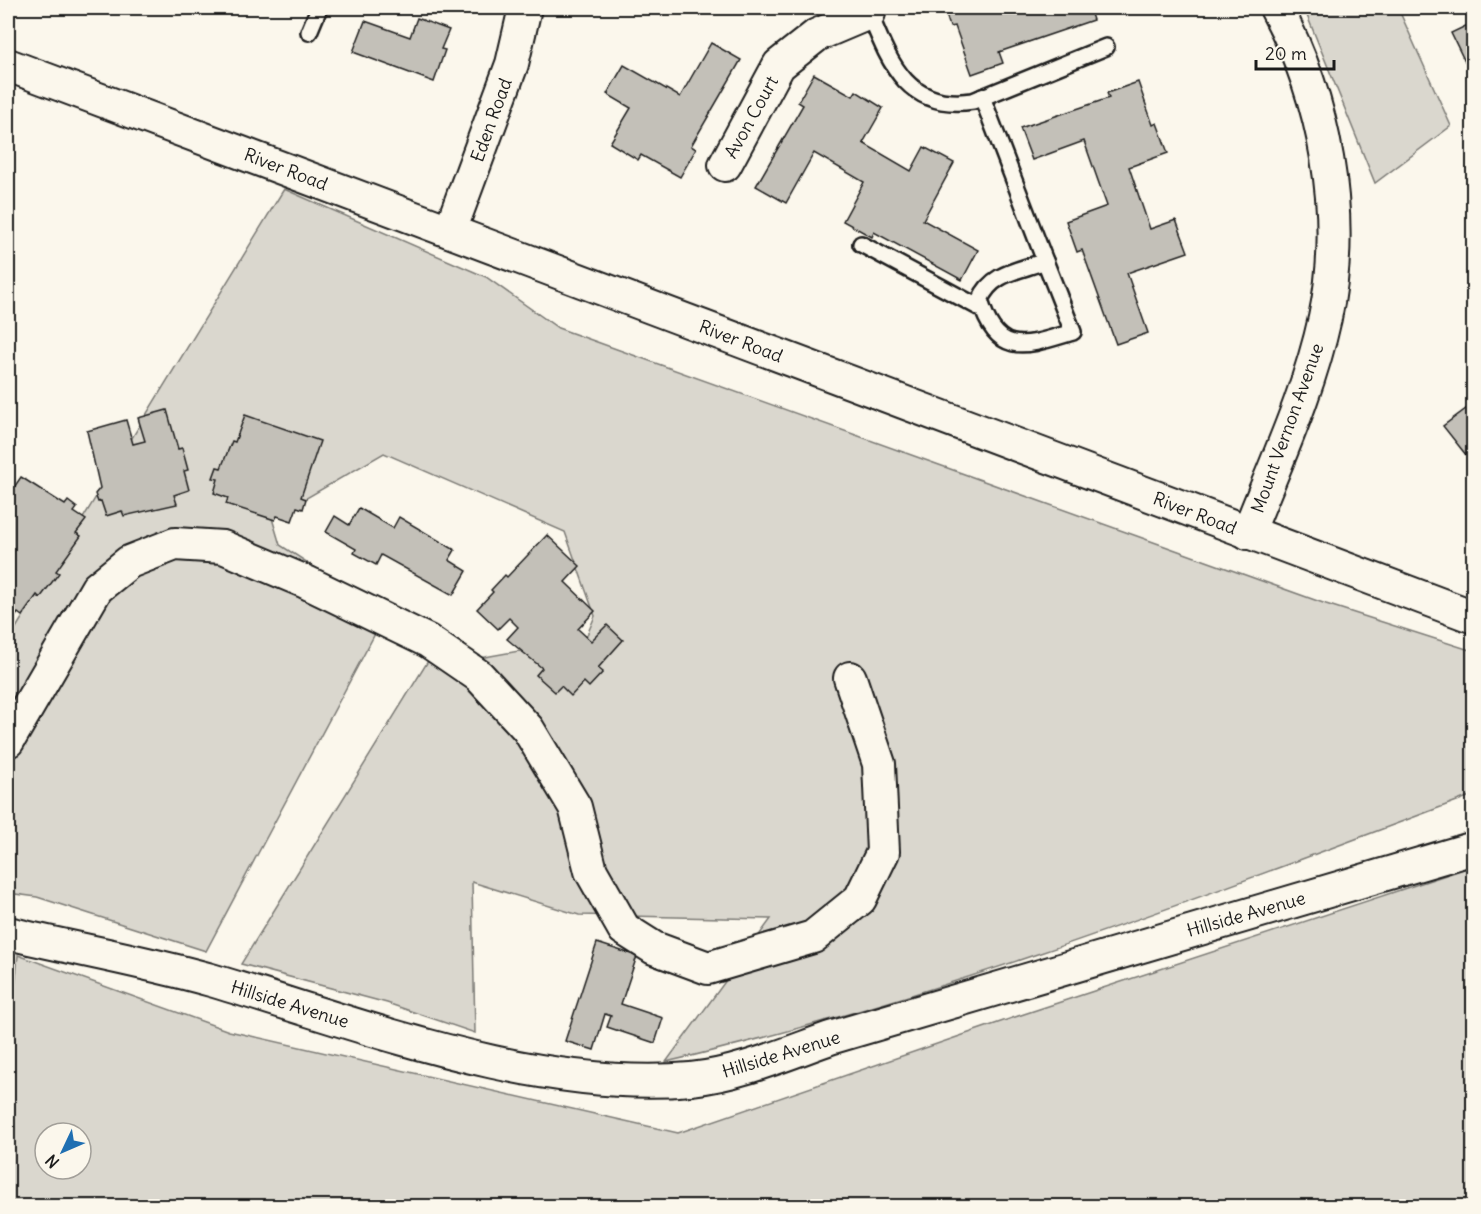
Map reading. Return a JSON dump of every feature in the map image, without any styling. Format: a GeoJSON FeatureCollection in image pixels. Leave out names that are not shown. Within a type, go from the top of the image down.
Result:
{"type":"FeatureCollection","features":[{"type":"Feature","properties":{"kind":"street","name":"Eden Road"},"geometry":{"type":"LineString","coordinates":[[450,231],[512,64],[525,8]]}},
{"type":"Feature","properties":{"kind":"street","name":"Mount Vernon Avenue"},"geometry":{"type":"LineString","coordinates":[[1248,533],[1309,376],[1325,316],[1332,234],[1329,172],[1317,112],[1306,74],[1276,8]]}},
{"type":"Feature","properties":{"kind":"street","name":"Avon Court"},"geometry":{"type":"LineString","coordinates":[[725,165],[779,65],[817,35],[868,10]]}},
{"type":"Feature","properties":{"kind":"street","name":"River Road"},"geometry":{"type":"LineString","coordinates":[[8,65],[1473,617]]}},
{"type":"Feature","properties":{"kind":"street"},"geometry":{"type":"LineString","coordinates":[[8,741],[97,588],[129,562],[175,544],[223,547],[306,582],[428,641],[479,676],[528,729],[575,807],[591,871],[624,929],[654,948],[708,968],[813,937],[860,899],[883,852],[879,764],[850,678]]}},
{"type":"Feature","properties":{"kind":"street","name":"Hillside Avenue"},"geometry":{"type":"LineString","coordinates":[[8,933],[207,979],[500,1064],[604,1079],[692,1079],[747,1068],[830,1038],[1473,848]]}},
{"type":"Feature","properties":{"kind":"lane"},"geometry":{"type":"LineString","coordinates":[[309,32],[319,8]]}},
{"type":"Feature","properties":{"kind":"lane","name":"Avon Court"},"geometry":{"type":"LineString","coordinates":[[868,10],[897,74],[925,96],[955,103],[982,97],[1106,47]]}},
{"type":"Feature","properties":{"kind":"lane"},"geometry":{"type":"LineString","coordinates":[[982,97],[1073,332],[1019,346],[997,336],[987,323],[982,309],[980,300],[985,288],[995,279],[1045,261]]}},
{"type":"Feature","properties":{"kind":"lane"},"geometry":{"type":"LineString","coordinates":[[861,244],[982,309]]}},
{"type":"Feature","properties":{"kind":"shaded area"},"geometry":{"type":"Polygon","coordinates":[[[1304,8],[1398,8],[1451,126],[1375,183],[1304,8]]]}},
{"type":"Feature","properties":{"kind":"shaded area"},"geometry":{"type":"Polygon","coordinates":[[[284,189],[486,277],[558,328],[1326,604],[1473,651],[1473,795],[1074,942],[871,1007],[666,1062],[771,919],[579,915],[472,882],[475,1033],[387,1003],[241,964],[428,661],[451,663],[519,651],[576,661],[595,616],[565,532],[384,453],[272,518],[280,545],[386,613],[206,951],[37,897],[8,893],[8,641],[284,189]]]}},
{"type":"Feature","properties":{"kind":"shaded area"},"geometry":{"type":"Polygon","coordinates":[[[1473,866],[1473,1206],[8,1206],[8,1063],[18,955],[229,1031],[678,1133],[1021,1015],[1473,866]]]}},
{"type":"Feature","properties":{"kind":"building"},"geometry":{"type":"Polygon","coordinates":[[[944,8],[1089,8],[1093,20],[999,52],[1003,63],[972,74],[955,26],[950,27],[944,8]]]}},
{"type":"Feature","properties":{"kind":"building"},"geometry":{"type":"Polygon","coordinates":[[[417,18],[449,30],[441,49],[445,50],[434,82],[353,52],[365,21],[410,37],[417,18]]]}},
{"type":"Feature","properties":{"kind":"building"},"geometry":{"type":"Polygon","coordinates":[[[1474,22],[1474,63],[1467,66],[1451,33],[1474,22]]]}},
{"type":"Feature","properties":{"kind":"building"},"geometry":{"type":"Polygon","coordinates":[[[711,43],[741,60],[691,146],[696,149],[680,177],[641,155],[638,160],[610,143],[631,108],[607,94],[624,65],[680,97],[711,43]]]}},
{"type":"Feature","properties":{"kind":"building"},"geometry":{"type":"Polygon","coordinates":[[[814,74],[853,96],[856,91],[883,108],[863,143],[911,171],[924,147],[954,163],[923,220],[978,250],[962,280],[874,232],[872,237],[843,221],[864,182],[814,153],[786,203],[756,186],[803,105],[798,102],[814,74]]]}},
{"type":"Feature","properties":{"kind":"building"},"geometry":{"type":"Polygon","coordinates":[[[1138,82],[1153,125],[1157,123],[1168,153],[1129,167],[1150,229],[1176,220],[1188,252],[1127,273],[1148,333],[1116,344],[1082,250],[1077,252],[1066,221],[1107,206],[1084,141],[1032,160],[1020,128],[1109,98],[1107,93],[1138,82]]]}},
{"type":"Feature","properties":{"kind":"building"},"geometry":{"type":"Polygon","coordinates":[[[1474,403],[1474,465],[1443,426],[1474,403]]]}},
{"type":"Feature","properties":{"kind":"building"},"geometry":{"type":"Polygon","coordinates":[[[167,410],[178,449],[182,448],[188,470],[184,471],[189,490],[174,495],[177,504],[124,516],[122,511],[106,516],[101,501],[98,502],[95,494],[100,488],[87,431],[126,420],[133,444],[145,441],[138,418],[167,410]]]}},
{"type":"Feature","properties":{"kind":"building"},"geometry":{"type":"Polygon","coordinates":[[[245,415],[320,441],[301,497],[306,499],[303,509],[297,507],[292,521],[277,516],[275,520],[226,504],[228,498],[214,493],[218,479],[213,478],[217,467],[221,468],[232,441],[235,442],[245,415]]]}},
{"type":"Feature","properties":{"kind":"building"},"geometry":{"type":"Polygon","coordinates":[[[21,477],[65,505],[68,501],[77,508],[74,512],[86,520],[76,533],[81,536],[56,571],[59,573],[40,598],[37,595],[22,616],[18,613],[8,626],[8,496],[21,477]]]}},
{"type":"Feature","properties":{"kind":"building"},"geometry":{"type":"Polygon","coordinates":[[[359,508],[393,528],[399,517],[455,550],[449,560],[467,571],[453,595],[381,555],[376,565],[354,553],[356,549],[326,532],[335,516],[349,525],[359,508]]]}},
{"type":"Feature","properties":{"kind":"building"},"geometry":{"type":"Polygon","coordinates":[[[547,535],[580,566],[565,582],[595,611],[578,629],[591,641],[607,625],[623,640],[598,668],[603,672],[589,687],[584,682],[571,696],[561,686],[555,692],[536,675],[542,668],[507,639],[518,627],[509,618],[498,629],[477,609],[505,575],[507,577],[547,535]]]}},
{"type":"Feature","properties":{"kind":"building"},"geometry":{"type":"Polygon","coordinates":[[[597,943],[637,956],[621,1004],[663,1018],[655,1043],[607,1027],[611,1016],[605,1014],[594,1050],[565,1041],[597,943]]]}}]}
